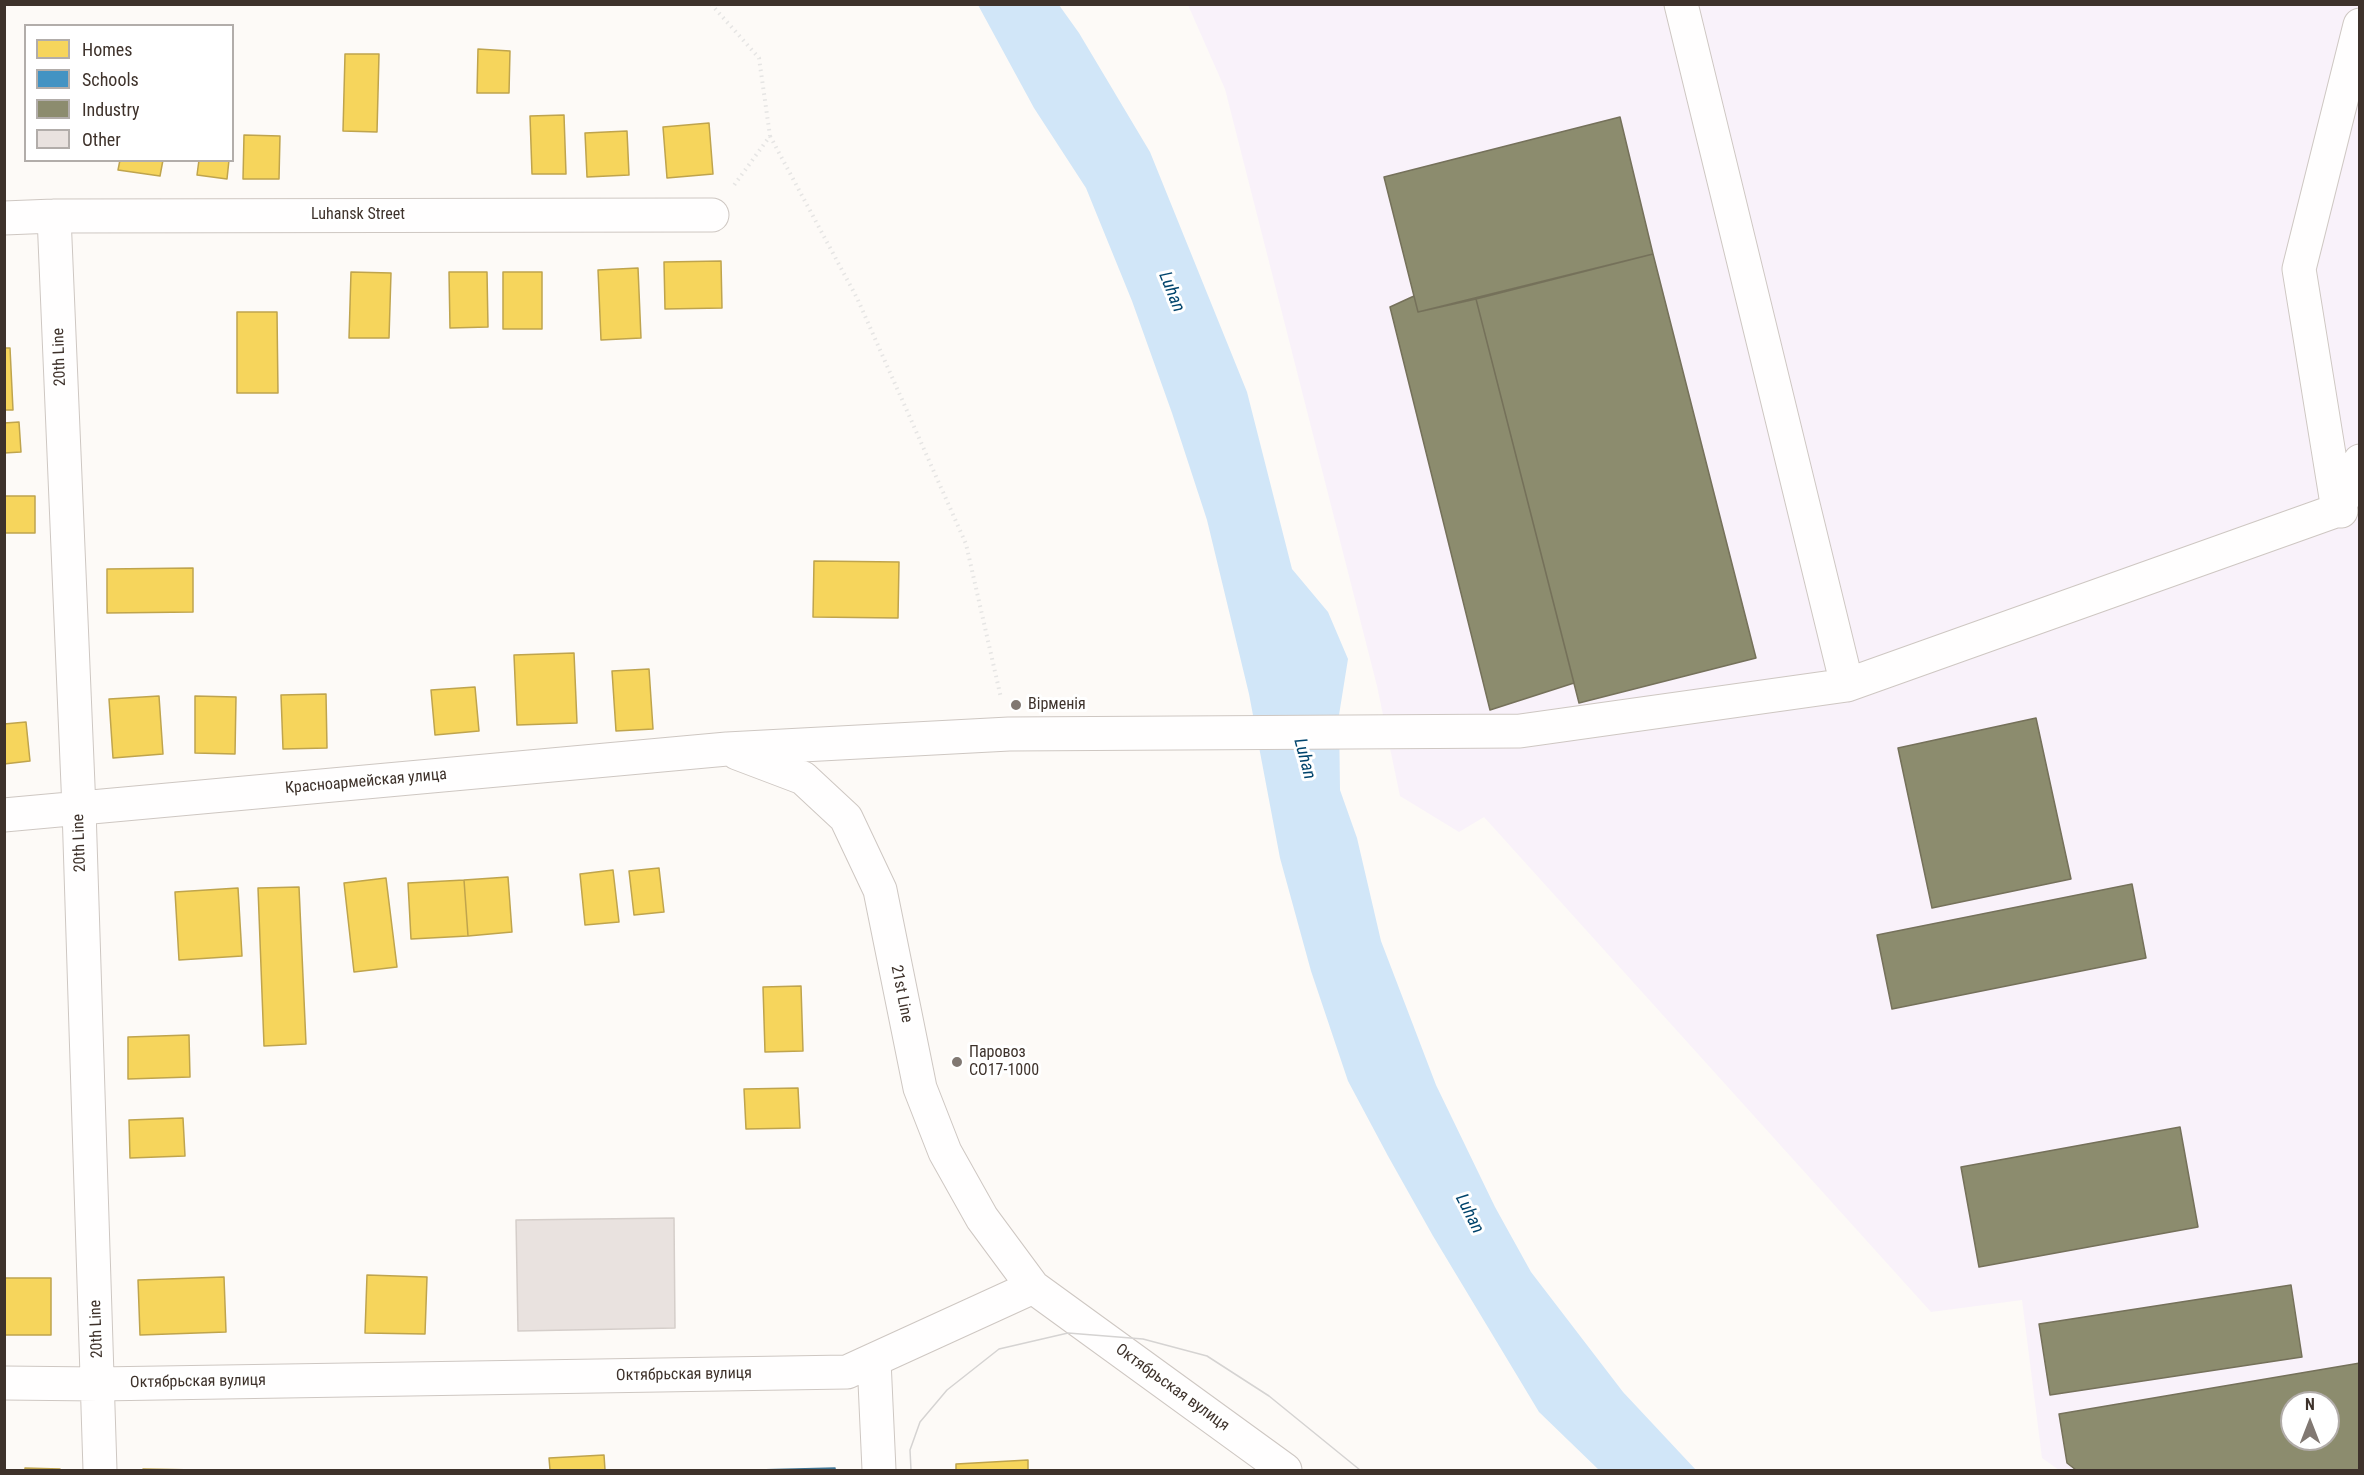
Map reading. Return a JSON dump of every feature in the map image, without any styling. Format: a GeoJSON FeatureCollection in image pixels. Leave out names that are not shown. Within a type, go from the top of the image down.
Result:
{"type":"FeatureCollection","features":[{"type":"Feature","properties":{"kind":"street"},"geometry":{"type":"LineString","coordinates":[[1681,4],[1847,685]]}},
{"type":"Feature","properties":{"kind":"street"},"geometry":{"type":"LineString","coordinates":[[2349,513],[2299,269],[2360,25]]}},
{"type":"Feature","properties":{"kind":"street","name":"Luhansk Street"},"geometry":{"type":"LineString","coordinates":[[4,218],[712,215]]}},
{"type":"Feature","properties":{"kind":"street","name":"20th Line"},"geometry":{"type":"LineString","coordinates":[[54,216],[79,809],[100,1470]]}},
{"type":"Feature","properties":{"kind":"street"},"geometry":{"type":"LineString","coordinates":[[2349,513],[2360,460]]}},
{"type":"Feature","properties":{"kind":"street","name":"Красноармейская улица"},"geometry":{"type":"LineString","coordinates":[[4,815],[727,749],[1009,734],[1520,730],[1847,685],[2349,513]]}},
{"type":"Feature","properties":{"kind":"street","name":"21st Line"},"geometry":{"type":"LineString","coordinates":[[727,749],[802,778],[846,818],[880,890],[920,1088],[945,1152],[982,1218],[1033,1287]]}},
{"type":"Feature","properties":{"kind":"street","name":"Октябрьская вулиця"},"geometry":{"type":"LineString","coordinates":[[4,1383],[98,1384],[847,1372],[1033,1287],[1285,1470]]}},
{"type":"Feature","properties":{"kind":"street"},"geometry":{"type":"LineString","coordinates":[[874,1360],[879,1470]]}},
{"type":"Feature","properties":{"kind":"path"},"geometry":{"type":"LineString","coordinates":[[711,4],[759,58],[770,136],[857,298],[966,544],[1009,734]]}},
{"type":"Feature","properties":{"kind":"path"},"geometry":{"type":"LineString","coordinates":[[712,215],[770,136]]}},
{"type":"Feature","properties":{"kind":"shaded area"},"geometry":{"type":"Polygon","coordinates":[[[1188,5],[2359,5],[2359,1470],[2059,1470],[2042,1458],[2022,1300],[1931,1312],[1484,817],[1459,832],[1400,796],[1377,686],[1225,89],[1188,5]]]}},
{"type":"Feature","properties":{"kind":"water","name":"Luhan"},"geometry":{"type":"Polygon","coordinates":[[[978,5],[1059,5],[1079,33],[1150,152],[1247,392],[1292,569],[1328,612],[1348,659],[1339,715],[1340,790],[1357,838],[1381,941],[1436,1085],[1495,1207],[1531,1272],[1623,1392],[1696,1470],[1599,1470],[1539,1412],[1433,1236],[1348,1081],[1311,971],[1280,858],[1249,694],[1207,520],[1172,413],[1132,301],[1086,188],[1034,108],[978,5]]]}},
{"type":"Feature","properties":{"kind":"building: Homes"},"geometry":{"type":"Polygon","coordinates":[[[478,49],[510,51],[509,93],[477,93],[478,49]]]}},
{"type":"Feature","properties":{"kind":"building: Homes"},"geometry":{"type":"Polygon","coordinates":[[[345,54],[379,54],[377,132],[343,131],[345,54]]]}},
{"type":"Feature","properties":{"kind":"building: Homes"},"geometry":{"type":"Polygon","coordinates":[[[564,115],[566,174],[532,174],[530,116],[564,115]]]}},
{"type":"Feature","properties":{"kind":"building: Homes"},"geometry":{"type":"Polygon","coordinates":[[[709,123],[713,174],[667,178],[663,127],[709,123]]]}},
{"type":"Feature","properties":{"kind":"building: Homes"},"geometry":{"type":"Polygon","coordinates":[[[627,131],[629,175],[587,177],[585,133],[627,131]]]}},
{"type":"Feature","properties":{"kind":"building: Homes"},"geometry":{"type":"Polygon","coordinates":[[[244,135],[280,136],[279,179],[243,179],[244,135]]]}},
{"type":"Feature","properties":{"kind":"building: Homes"},"geometry":{"type":"Polygon","coordinates":[[[120,162],[163,162],[160,176],[118,170],[120,162]]]}},
{"type":"Feature","properties":{"kind":"building: Homes"},"geometry":{"type":"Polygon","coordinates":[[[199,162],[229,162],[227,179],[197,175],[199,162]]]}},
{"type":"Feature","properties":{"kind":"building: Homes"},"geometry":{"type":"Polygon","coordinates":[[[721,261],[722,308],[665,309],[664,262],[721,261]]]}},
{"type":"Feature","properties":{"kind":"building: Homes"},"geometry":{"type":"Polygon","coordinates":[[[638,268],[641,338],[601,340],[598,270],[638,268]]]}},
{"type":"Feature","properties":{"kind":"building: Homes"},"geometry":{"type":"Polygon","coordinates":[[[351,272],[391,273],[389,338],[349,338],[351,272]]]}},
{"type":"Feature","properties":{"kind":"building: Homes"},"geometry":{"type":"Polygon","coordinates":[[[449,272],[487,272],[488,327],[450,328],[449,272]]]}},
{"type":"Feature","properties":{"kind":"building: Homes"},"geometry":{"type":"Polygon","coordinates":[[[503,272],[542,272],[542,329],[503,329],[503,272]]]}},
{"type":"Feature","properties":{"kind":"building: Homes"},"geometry":{"type":"Polygon","coordinates":[[[237,312],[277,312],[278,393],[237,393],[237,312]]]}},
{"type":"Feature","properties":{"kind":"building: Homes"},"geometry":{"type":"Polygon","coordinates":[[[4,348],[10,348],[13,410],[4,410],[4,348]]]}},
{"type":"Feature","properties":{"kind":"building: Homes"},"geometry":{"type":"Polygon","coordinates":[[[19,422],[21,452],[4,453],[4,423],[19,422]]]}},
{"type":"Feature","properties":{"kind":"building: Homes"},"geometry":{"type":"Polygon","coordinates":[[[4,496],[35,496],[35,533],[4,533],[4,496]]]}},
{"type":"Feature","properties":{"kind":"building: Homes"},"geometry":{"type":"Polygon","coordinates":[[[814,561],[899,562],[898,618],[813,617],[814,561]]]}},
{"type":"Feature","properties":{"kind":"building: Homes"},"geometry":{"type":"Polygon","coordinates":[[[193,568],[193,612],[107,613],[107,569],[193,568]]]}},
{"type":"Feature","properties":{"kind":"building: Homes"},"geometry":{"type":"Polygon","coordinates":[[[574,653],[577,723],[517,725],[514,655],[574,653]]]}},
{"type":"Feature","properties":{"kind":"building: Homes"},"geometry":{"type":"Polygon","coordinates":[[[649,669],[653,729],[616,731],[612,671],[649,669]]]}},
{"type":"Feature","properties":{"kind":"building: Homes"},"geometry":{"type":"Polygon","coordinates":[[[475,687],[479,731],[435,735],[431,690],[475,687]]]}},
{"type":"Feature","properties":{"kind":"building: Homes"},"geometry":{"type":"Polygon","coordinates":[[[326,694],[327,748],[283,749],[281,695],[326,694]]]}},
{"type":"Feature","properties":{"kind":"building: Homes"},"geometry":{"type":"Polygon","coordinates":[[[159,696],[163,754],[113,758],[109,699],[159,696]]]}},
{"type":"Feature","properties":{"kind":"building: Homes"},"geometry":{"type":"Polygon","coordinates":[[[195,696],[236,697],[235,754],[195,753],[195,696]]]}},
{"type":"Feature","properties":{"kind":"building: Homes"},"geometry":{"type":"Polygon","coordinates":[[[26,722],[30,761],[4,764],[4,724],[26,722]]]}},
{"type":"Feature","properties":{"kind":"building: Homes"},"geometry":{"type":"Polygon","coordinates":[[[659,868],[664,912],[634,915],[629,871],[659,868]]]}},
{"type":"Feature","properties":{"kind":"building: Homes"},"geometry":{"type":"Polygon","coordinates":[[[613,870],[619,922],[585,925],[580,874],[613,870]]]}},
{"type":"Feature","properties":{"kind":"building: Homes"},"geometry":{"type":"Polygon","coordinates":[[[508,877],[512,932],[468,936],[464,880],[508,877]]]}},
{"type":"Feature","properties":{"kind":"building: Homes"},"geometry":{"type":"Polygon","coordinates":[[[386,878],[397,967],[354,972],[344,883],[386,878]]]}},
{"type":"Feature","properties":{"kind":"building: Homes"},"geometry":{"type":"Polygon","coordinates":[[[464,880],[468,936],[411,939],[408,883],[464,880]]]}},
{"type":"Feature","properties":{"kind":"building: Homes"},"geometry":{"type":"Polygon","coordinates":[[[299,887],[306,1044],[264,1046],[258,888],[299,887]]]}},
{"type":"Feature","properties":{"kind":"building: Homes"},"geometry":{"type":"Polygon","coordinates":[[[238,888],[242,956],[179,960],[175,892],[238,888]]]}},
{"type":"Feature","properties":{"kind":"building: Homes"},"geometry":{"type":"Polygon","coordinates":[[[801,986],[803,1051],[765,1052],[763,987],[801,986]]]}},
{"type":"Feature","properties":{"kind":"building: Homes"},"geometry":{"type":"Polygon","coordinates":[[[189,1035],[190,1077],[128,1079],[128,1037],[189,1035]]]}},
{"type":"Feature","properties":{"kind":"building: Homes"},"geometry":{"type":"Polygon","coordinates":[[[798,1088],[800,1128],[746,1129],[744,1089],[798,1088]]]}},
{"type":"Feature","properties":{"kind":"building: Homes"},"geometry":{"type":"Polygon","coordinates":[[[183,1118],[185,1156],[130,1158],[129,1120],[183,1118]]]}},
{"type":"Feature","properties":{"kind":"building: Homes"},"geometry":{"type":"Polygon","coordinates":[[[367,1275],[427,1277],[425,1334],[365,1333],[367,1275]]]}},
{"type":"Feature","properties":{"kind":"building: Homes"},"geometry":{"type":"Polygon","coordinates":[[[224,1277],[226,1332],[140,1335],[138,1280],[224,1277]]]}},
{"type":"Feature","properties":{"kind":"building: Homes"},"geometry":{"type":"Polygon","coordinates":[[[4,1278],[51,1278],[51,1335],[4,1335],[4,1278]]]}},
{"type":"Feature","properties":{"kind":"building: Homes"},"geometry":{"type":"Polygon","coordinates":[[[604,1455],[605,1470],[550,1470],[549,1458],[604,1455]]]}},
{"type":"Feature","properties":{"kind":"building: Homes"},"geometry":{"type":"Polygon","coordinates":[[[1028,1460],[1028,1470],[956,1470],[956,1464],[1028,1460]]]}},
{"type":"Feature","properties":{"kind":"building: Homes"},"geometry":{"type":"Polygon","coordinates":[[[25,1468],[60,1469],[60,1470],[25,1470],[25,1468]]]}},
{"type":"Feature","properties":{"kind":"building: Homes"},"geometry":{"type":"Polygon","coordinates":[[[143,1469],[198,1470],[143,1470],[143,1469]]]}},
{"type":"Feature","properties":{"kind":"building: Schools"},"geometry":{"type":"Polygon","coordinates":[[[835,1468],[835,1470],[756,1470],[835,1468]]]}},
{"type":"Feature","properties":{"kind":"building: Industry"},"geometry":{"type":"Polygon","coordinates":[[[1620,117],[1653,254],[1418,312],[1384,177],[1620,117]]]}},
{"type":"Feature","properties":{"kind":"building: Industry"},"geometry":{"type":"Polygon","coordinates":[[[1653,254],[1756,658],[1579,703],[1476,299],[1653,254]]]}},
{"type":"Feature","properties":{"kind":"building: Industry"},"geometry":{"type":"Polygon","coordinates":[[[1414,296],[1418,312],[1476,299],[1574,683],[1490,710],[1390,307],[1414,296]]]}},
{"type":"Feature","properties":{"kind":"building: Industry"},"geometry":{"type":"Polygon","coordinates":[[[2036,718],[2071,879],[1932,908],[1898,748],[2036,718]]]}},
{"type":"Feature","properties":{"kind":"building: Industry"},"geometry":{"type":"Polygon","coordinates":[[[2132,884],[2146,958],[1892,1009],[1877,935],[2132,884]]]}},
{"type":"Feature","properties":{"kind":"building: Industry"},"geometry":{"type":"Polygon","coordinates":[[[2180,1127],[2198,1227],[1979,1267],[1961,1167],[2180,1127]]]}},
{"type":"Feature","properties":{"kind":"building: Industry"},"geometry":{"type":"Polygon","coordinates":[[[2291,1285],[2302,1357],[2050,1395],[2039,1324],[2291,1285]]]}},
{"type":"Feature","properties":{"kind":"building: Industry"},"geometry":{"type":"Polygon","coordinates":[[[2360,1363],[2360,1470],[2076,1470],[2067,1463],[2059,1414],[2360,1363]]]}},
{"type":"Feature","properties":{"kind":"building: Other"},"geometry":{"type":"Polygon","coordinates":[[[674,1218],[675,1328],[518,1331],[516,1220],[674,1218]]]}},
{"type":"Feature","properties":{"kind":"tram line"},"geometry":{"type":"LineString","coordinates":[[911,1470],[910,1450],[920,1422],[947,1390],[999,1349],[1068,1333],[1143,1339],[1207,1356],[1269,1396],[1360,1470]]}},
{"type":"Feature","properties":{"kind":"place","name":"Вірменія"},"geometry":{"type":"Point","coordinates":[1016,705]}},
{"type":"Feature","properties":{"kind":"place","name":"Паровоз СО17-1000"},"geometry":{"type":"Point","coordinates":[957,1062]}}]}
